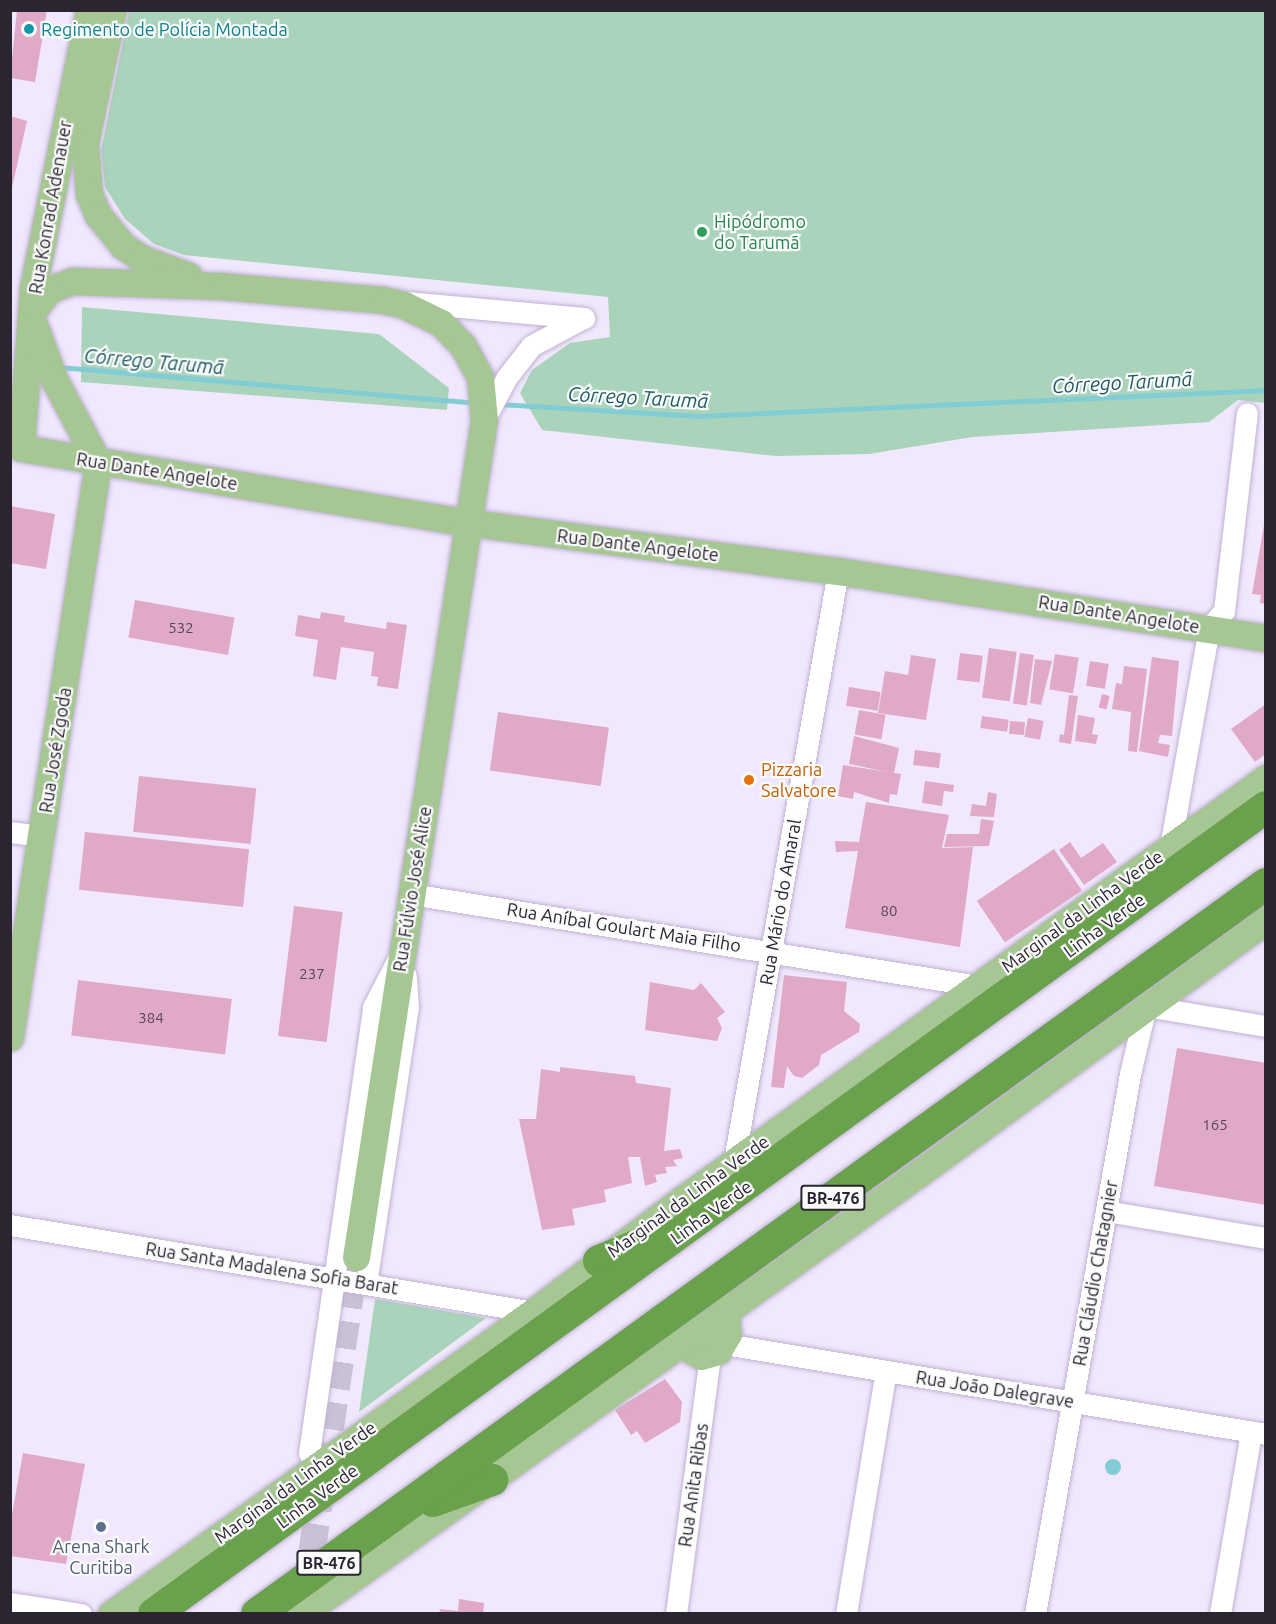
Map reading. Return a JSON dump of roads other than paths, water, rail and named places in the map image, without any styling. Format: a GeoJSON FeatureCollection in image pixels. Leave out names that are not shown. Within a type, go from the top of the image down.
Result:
{"type":"FeatureCollection","features":[{"type":"Feature","properties":{"kind":"highway","name":"Linha Verde"},"geometry":{"type":"LineString","coordinates":[[154,1614],[703,1218],[1266,807]]}},
{"type":"Feature","properties":{"kind":"highway","name":"BR-476"},"geometry":{"type":"LineString","coordinates":[[257,1614],[1266,885]]}},
{"type":"Feature","properties":{"kind":"highway"},"geometry":{"type":"LineString","coordinates":[[599,1261],[703,1218]]}},
{"type":"Feature","properties":{"kind":"highway"},"geometry":{"type":"LineString","coordinates":[[401,1512],[492,1480]]}},
{"type":"Feature","properties":{"kind":"main road","name":"Rua Konrad Adenauer"},"geometry":{"type":"LineString","coordinates":[[89,10],[37,264],[32,315],[36,348],[98,462]]}},
{"type":"Feature","properties":{"kind":"main road","name":"Rua Konrad Adenauer"},"geometry":{"type":"LineString","coordinates":[[113,10],[85,143],[89,194],[98,215],[123,246],[168,270],[221,286]]}},
{"type":"Feature","properties":{"kind":"main road"},"geometry":{"type":"LineString","coordinates":[[32,315],[49,290],[73,281],[221,286]]}},
{"type":"Feature","properties":{"kind":"main road","name":"Rua Fúlvio José Alice"},"geometry":{"type":"LineString","coordinates":[[221,286],[383,300],[425,313],[453,333],[474,362],[490,392],[356,1257]]}},
{"type":"Feature","properties":{"kind":"main road"},"geometry":{"type":"LineString","coordinates":[[16,448],[27,378],[36,348]]}},
{"type":"Feature","properties":{"kind":"main road","name":"Rua Dante Angelote"},"geometry":{"type":"LineString","coordinates":[[16,448],[469,523],[838,571],[1266,638]]}},
{"type":"Feature","properties":{"kind":"main road","name":"Rua José Zgoda"},"geometry":{"type":"LineString","coordinates":[[10,1037],[98,462]]}},
{"type":"Feature","properties":{"kind":"main road","name":"Marginal da Linha Verde"},"geometry":{"type":"LineString","coordinates":[[111,1614],[533,1312],[734,1161],[1266,778]]}},
{"type":"Feature","properties":{"kind":"main road"},"geometry":{"type":"LineString","coordinates":[[302,1614],[492,1480],[678,1343],[1266,920]]}},
{"type":"Feature","properties":{"kind":"main road"},"geometry":{"type":"LineString","coordinates":[[678,1343],[692,1353],[717,1350],[728,1334],[726,1309]]}},
{"type":"Feature","properties":{"kind":"street"},"geometry":{"type":"LineString","coordinates":[[383,300],[584,318],[564,325],[531,346],[490,392]]}},
{"type":"Feature","properties":{"kind":"street"},"geometry":{"type":"LineString","coordinates":[[1170,847],[1209,628],[1224,611],[1247,413]]}},
{"type":"Feature","properties":{"kind":"street","name":"Rua Mário do Amaral"},"geometry":{"type":"LineString","coordinates":[[734,1161],[838,571]]}},
{"type":"Feature","properties":{"kind":"street"},"geometry":{"type":"LineString","coordinates":[[10,832],[41,836]]}},
{"type":"Feature","properties":{"kind":"street","name":"Rua Aníbal Goulart Maia Filho"},"geometry":{"type":"LineString","coordinates":[[411,894],[978,986]]}},
{"type":"Feature","properties":{"kind":"street"},"geometry":{"type":"LineString","coordinates":[[309,1453],[373,1007],[402,951]]}},
{"type":"Feature","properties":{"kind":"street"},"geometry":{"type":"LineString","coordinates":[[366,1284],[408,1007],[402,951]]}},
{"type":"Feature","properties":{"kind":"street"},"geometry":{"type":"LineString","coordinates":[[1175,984],[1191,1014]]}},
{"type":"Feature","properties":{"kind":"street"},"geometry":{"type":"LineString","coordinates":[[1146,1006],[1266,1026]]}},
{"type":"Feature","properties":{"kind":"street","name":"Rua Cláudio Chatagnier"},"geometry":{"type":"LineString","coordinates":[[1035,1614],[1130,1074],[1146,1006]]}},
{"type":"Feature","properties":{"kind":"street"},"geometry":{"type":"LineString","coordinates":[[1105,1038],[1121,1049],[1130,1074]]}},
{"type":"Feature","properties":{"kind":"street"},"geometry":{"type":"LineString","coordinates":[[1106,1210],[1266,1238]]}},
{"type":"Feature","properties":{"kind":"street","name":"Rua Santa Madalena Sofia Barat"},"geometry":{"type":"LineString","coordinates":[[10,1225],[533,1312]]}},
{"type":"Feature","properties":{"kind":"street","name":"Rua João Dalegrave"},"geometry":{"type":"LineString","coordinates":[[717,1350],[886,1371],[1258,1433]]}},
{"type":"Feature","properties":{"kind":"street","name":"Rua Anita Ribas"},"geometry":{"type":"LineString","coordinates":[[676,1614],[717,1350]]}},
{"type":"Feature","properties":{"kind":"street"},"geometry":{"type":"LineString","coordinates":[[846,1614],[886,1371]]}},
{"type":"Feature","properties":{"kind":"street"},"geometry":{"type":"LineString","coordinates":[[1220,1614],[1258,1433]]}},
{"type":"Feature","properties":{"kind":"street"},"geometry":{"type":"LineString","coordinates":[[25,1608],[81,1614]]}},
{"type":"Feature","properties":{"kind":"waterway","name":"Córrego Tarumã"},"geometry":{"type":"LineString","coordinates":[[59,367],[475,403]]}},
{"type":"Feature","properties":{"kind":"waterway","name":"Córrego Tarumã"},"geometry":{"type":"LineString","coordinates":[[498,404],[699,416],[1266,390]]}},
{"type":"Feature","properties":{"kind":"tunnel"},"geometry":{"type":"LineString","coordinates":[[306,1591],[356,1257]]}},
{"type":"Feature","properties":{"kind":"place","name":"Regimento de Polícia Montada"},"geometry":{"type":"Point","coordinates":[29,29]}},
{"type":"Feature","properties":{"kind":"place","name":"Hipódromo do Tarumã"},"geometry":{"type":"Point","coordinates":[702,232]}},
{"type":"Feature","properties":{"kind":"place","name":"Pizzaria Salvatore"},"geometry":{"type":"Point","coordinates":[749,780]}},
{"type":"Feature","properties":{"kind":"place","name":"Arena Shark Curitiba"},"geometry":{"type":"Point","coordinates":[101,1527]}}]}
